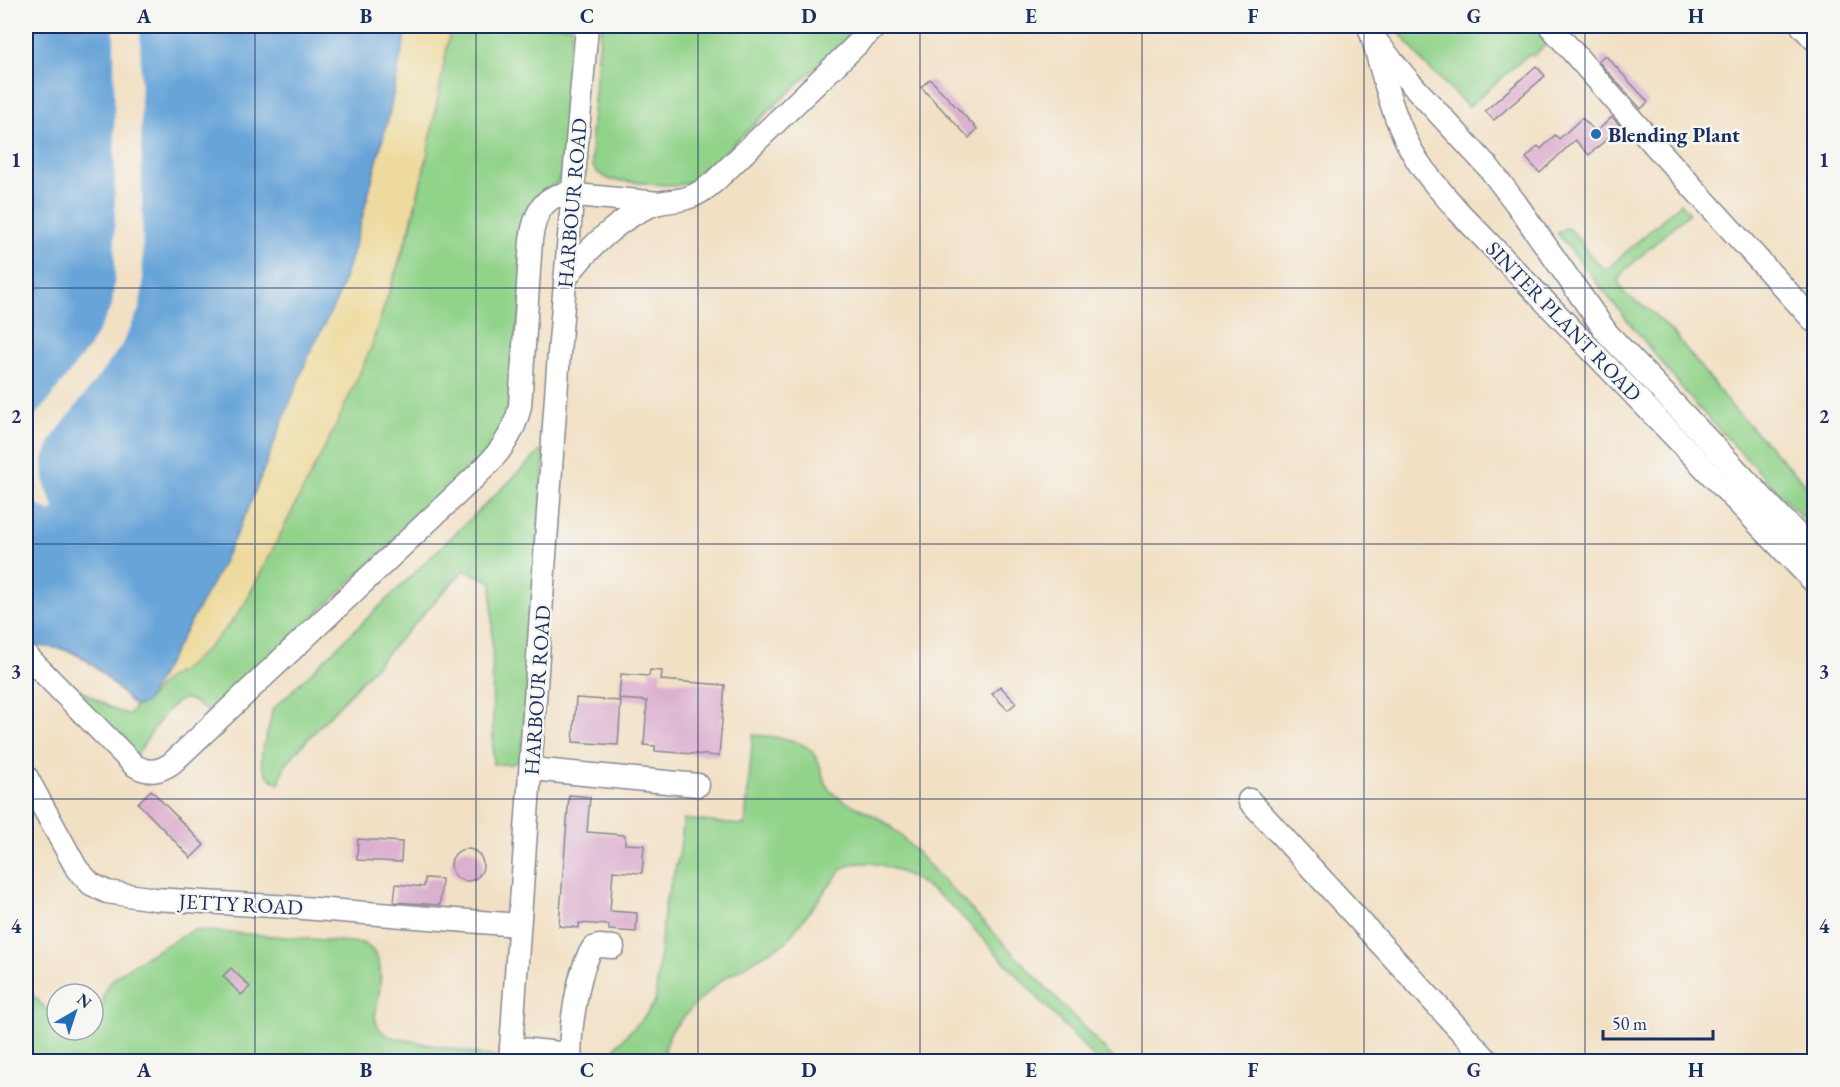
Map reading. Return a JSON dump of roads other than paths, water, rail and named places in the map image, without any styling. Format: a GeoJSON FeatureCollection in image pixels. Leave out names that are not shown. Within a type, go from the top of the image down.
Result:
{"type":"FeatureCollection","features":[{"type":"Feature","properties":{"kind":"lane","name":"HARBOUR ROAD"},"geometry":{"type":"LineString","coordinates":[[510,1055],[557,380],[586,26]]}},
{"type":"Feature","properties":{"kind":"lane"},"geometry":{"type":"LineString","coordinates":[[26,656],[134,765],[156,771],[172,763],[477,475],[505,444],[517,419],[521,398],[531,240],[533,224],[539,209],[558,195],[573,194],[659,203],[688,198],[715,181],[876,26]]}},
{"type":"Feature","properties":{"kind":"lane"},"geometry":{"type":"LineString","coordinates":[[1550,26],[1815,321]]}},
{"type":"Feature","properties":{"kind":"lane"},"geometry":{"type":"LineString","coordinates":[[1802,26],[1815,39]]}},
{"type":"Feature","properties":{"kind":"lane"},"geometry":{"type":"LineString","coordinates":[[1370,30],[1401,72],[1495,177],[1607,333],[1815,552]]}},
{"type":"Feature","properties":{"kind":"lane","name":"SINTER PLANT ROAD"},"geometry":{"type":"LineString","coordinates":[[1370,30],[1391,106],[1408,144],[1425,172],[1466,218],[1815,582]]}},
{"type":"Feature","properties":{"kind":"lane"},"geometry":{"type":"LineString","coordinates":[[565,279],[604,237],[631,217],[659,203]]}},
{"type":"Feature","properties":{"kind":"lane"},"geometry":{"type":"LineString","coordinates":[[531,769],[698,785]]}},
{"type":"Feature","properties":{"kind":"lane","name":"JETTY ROAD"},"geometry":{"type":"LineString","coordinates":[[26,776],[77,869],[91,884],[106,892],[155,899],[335,910],[519,925]]}},
{"type":"Feature","properties":{"kind":"lane"},"geometry":{"type":"LineString","coordinates":[[1249,800],[1489,1062]]}},
{"type":"Feature","properties":{"kind":"lane"},"geometry":{"type":"LineString","coordinates":[[510,1055],[570,1058],[575,1008],[584,964],[593,948],[613,947]]}},
{"type":"Feature","properties":{"kind":"water"},"geometry":{"type":"Polygon","coordinates":[[[26,26],[407,26],[389,115],[355,245],[338,297],[307,359],[249,507],[218,573],[146,702],[138,706],[134,705],[103,673],[77,653],[58,648],[26,646],[26,26]]]}},
{"type":"Feature","properties":{"kind":"place","name":"Blending Plant"},"geometry":{"type":"Point","coordinates":[1596,134]}}]}
